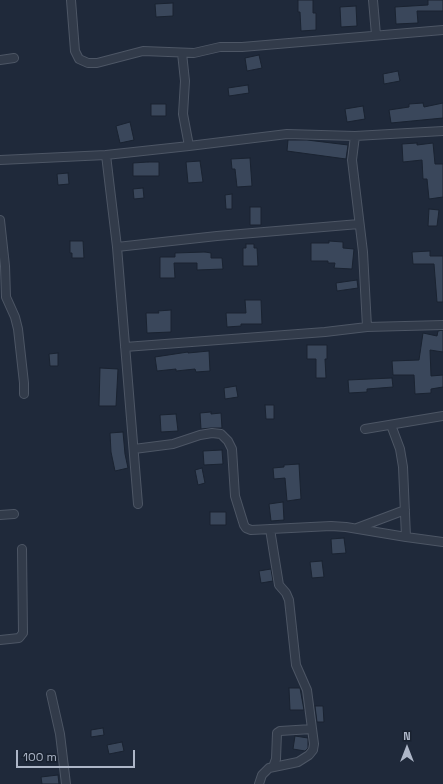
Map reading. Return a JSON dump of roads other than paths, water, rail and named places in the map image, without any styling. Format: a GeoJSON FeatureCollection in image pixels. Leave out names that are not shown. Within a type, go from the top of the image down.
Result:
{"type":"FeatureCollection","features":[{"type":"Feature","properties":{"kind":"street"},"geometry":{"type":"LineString","coordinates":[[71,0],[75,51],[79,58],[88,62],[97,63],[143,50],[194,53],[220,47],[242,47],[443,30]]}},
{"type":"Feature","properties":{"kind":"street"},"geometry":{"type":"LineString","coordinates":[[373,0],[376,35]]}},
{"type":"Feature","properties":{"kind":"street"},"geometry":{"type":"LineString","coordinates":[[182,53],[185,81],[183,114],[189,146]]}},
{"type":"Feature","properties":{"kind":"street"},"geometry":{"type":"LineString","coordinates":[[0,60],[14,58]]}},
{"type":"Feature","properties":{"kind":"street"},"geometry":{"type":"LineString","coordinates":[[0,160],[106,155],[287,134],[355,136],[443,131]]}},
{"type":"Feature","properties":{"kind":"street"},"geometry":{"type":"LineString","coordinates":[[355,136],[352,160],[363,252],[367,327]]}},
{"type":"Feature","properties":{"kind":"street"},"geometry":{"type":"LineString","coordinates":[[106,155],[117,247],[138,504]]}},
{"type":"Feature","properties":{"kind":"street"},"geometry":{"type":"LineString","coordinates":[[0,220],[5,266],[6,297],[15,317],[18,329],[24,394]]}},
{"type":"Feature","properties":{"kind":"street"},"geometry":{"type":"LineString","coordinates":[[117,247],[217,236],[359,224]]}},
{"type":"Feature","properties":{"kind":"street"},"geometry":{"type":"LineString","coordinates":[[125,347],[325,332],[367,327],[443,325]]}},
{"type":"Feature","properties":{"kind":"street"},"geometry":{"type":"LineString","coordinates":[[365,429],[443,416]]}},
{"type":"Feature","properties":{"kind":"street"},"geometry":{"type":"LineString","coordinates":[[391,425],[402,458],[406,538]]}},
{"type":"Feature","properties":{"kind":"street"},"geometry":{"type":"LineString","coordinates":[[134,449],[173,444],[200,435],[212,433],[221,434],[228,440],[232,449],[235,492],[244,525],[246,528],[251,530],[331,526],[356,528],[406,538],[443,542]]}},
{"type":"Feature","properties":{"kind":"street"},"geometry":{"type":"LineString","coordinates":[[356,528],[405,510]]}},
{"type":"Feature","properties":{"kind":"street"},"geometry":{"type":"LineString","coordinates":[[0,515],[14,514]]}},
{"type":"Feature","properties":{"kind":"street"},"geometry":{"type":"LineString","coordinates":[[259,784],[262,775],[269,768],[298,762],[309,755],[313,750],[314,744],[307,690],[296,665],[288,596],[279,585],[270,529]]}},
{"type":"Feature","properties":{"kind":"street"},"geometry":{"type":"LineString","coordinates":[[0,640],[19,638],[23,632],[22,548]]}},
{"type":"Feature","properties":{"kind":"street"},"geometry":{"type":"LineString","coordinates":[[51,694],[60,734],[66,784]]}},
{"type":"Feature","properties":{"kind":"street"},"geometry":{"type":"LineString","coordinates":[[273,767],[276,759],[277,733],[280,731],[312,729]]}}]}
